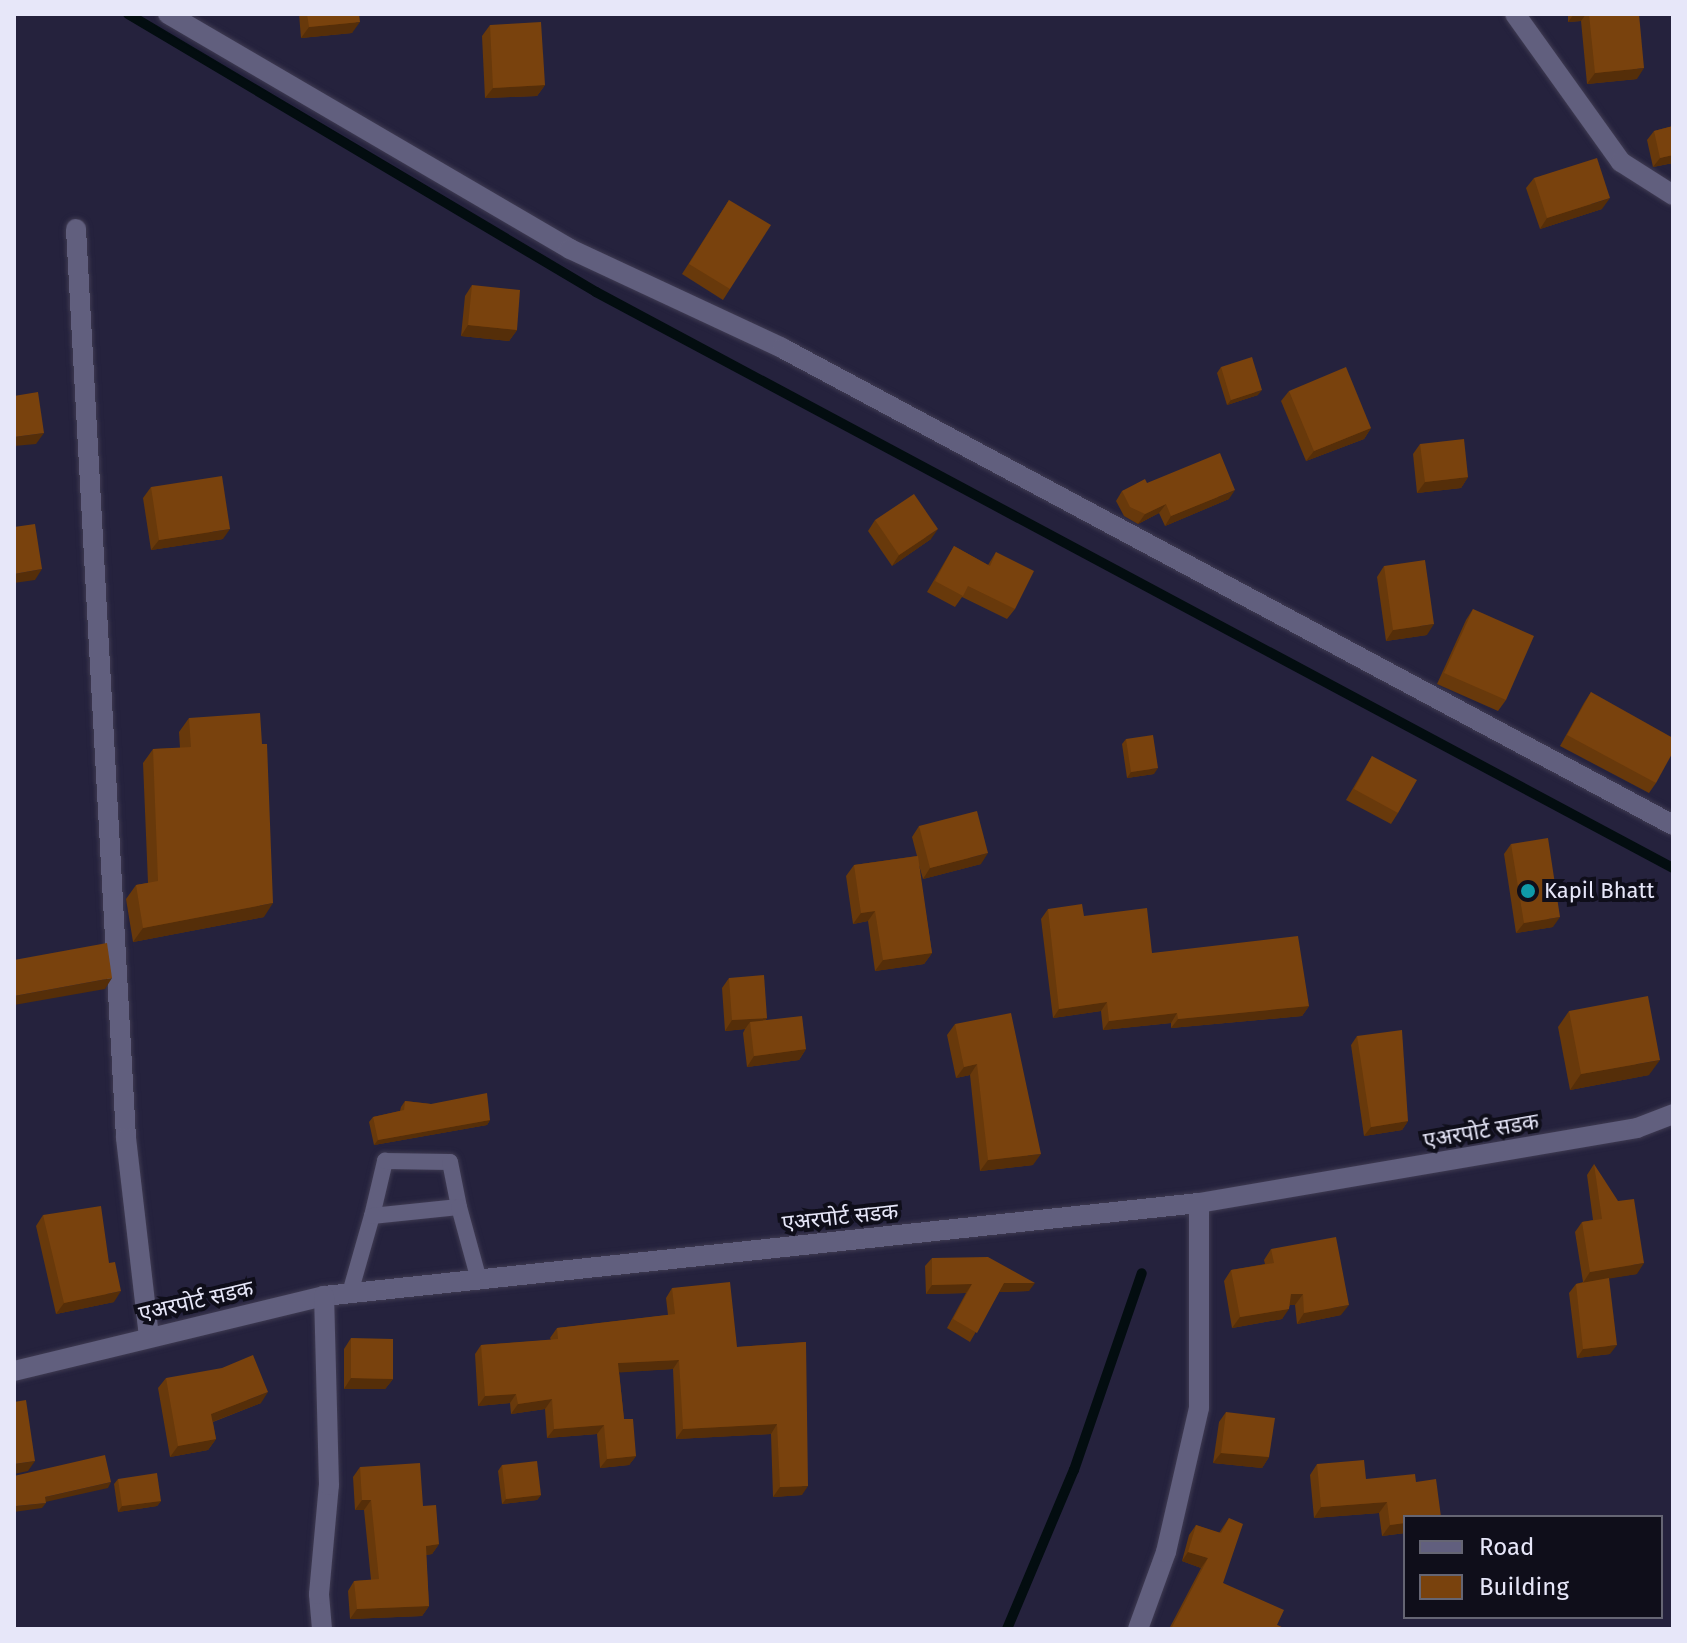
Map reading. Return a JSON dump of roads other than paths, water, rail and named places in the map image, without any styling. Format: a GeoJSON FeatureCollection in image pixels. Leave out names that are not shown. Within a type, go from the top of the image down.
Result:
{"type":"FeatureCollection","features":[{"type":"Feature","properties":{"kind":"street"},"geometry":{"type":"LineString","coordinates":[[168,14],[570,249],[782,348],[1673,825]]}},
{"type":"Feature","properties":{"kind":"street"},"geometry":{"type":"LineString","coordinates":[[1515,14],[1621,162],[1673,195]]}},
{"type":"Feature","properties":{"kind":"street"},"geometry":{"type":"LineString","coordinates":[[76,229],[126,1138],[149,1337]]}},
{"type":"Feature","properties":{"kind":"street","name":"एअरपोर्ट सडक"},"geometry":{"type":"LineString","coordinates":[[14,1371],[324,1296],[1199,1203],[1637,1128],[1673,1114]]}},
{"type":"Feature","properties":{"kind":"street"},"geometry":{"type":"LineString","coordinates":[[1138,1629],[1166,1552],[1199,1408],[1199,1203]]}},
{"type":"Feature","properties":{"kind":"street"},"geometry":{"type":"LineString","coordinates":[[322,1629],[319,1594],[329,1485],[324,1296]]}},
{"type":"Feature","properties":{"kind":"lane"},"geometry":{"type":"LineString","coordinates":[[350,1293],[385,1161],[450,1162],[479,1280]]}},
{"type":"Feature","properties":{"kind":"lane"},"geometry":{"type":"LineString","coordinates":[[372,1216],[459,1207]]}},
{"type":"Feature","properties":{"kind":"waterway"},"geometry":{"type":"LineString","coordinates":[[128,14],[596,292],[1673,868]]}},
{"type":"Feature","properties":{"kind":"waterway"},"geometry":{"type":"LineString","coordinates":[[1007,1629],[1074,1470],[1142,1273]]}},
{"type":"Feature","properties":{"kind":"place","name":"Kapil Bhatt"},"geometry":{"type":"Point","coordinates":[1528,891]}}]}
